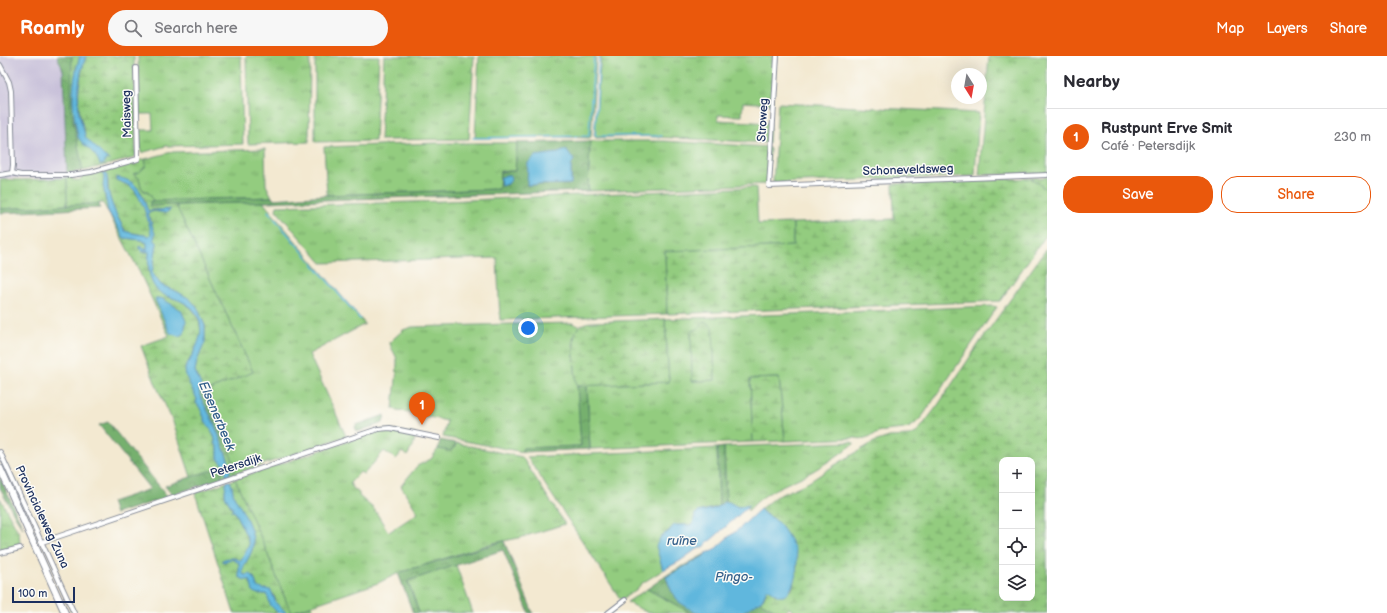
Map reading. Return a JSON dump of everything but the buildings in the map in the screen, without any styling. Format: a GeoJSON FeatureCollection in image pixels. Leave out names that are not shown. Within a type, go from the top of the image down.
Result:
{"type":"FeatureCollection","features":[{"type":"Feature","properties":{"kind":"main road","name":"Provincialeweg Zuna"},"geometry":{"type":"LineString","coordinates":[[0,468],[65,613]]}},
{"type":"Feature","properties":{"kind":"street","name":"Stroweg"},"geometry":{"type":"LineString","coordinates":[[769,186],[777,56]]}},
{"type":"Feature","properties":{"kind":"street"},"geometry":{"type":"LineString","coordinates":[[0,65],[9,82],[11,91],[13,165],[12,173],[0,174]]}},
{"type":"Feature","properties":{"kind":"street","name":"Maisweg"},"geometry":{"type":"LineString","coordinates":[[12,173],[22,175],[71,175],[91,172],[138,159],[136,68]]}},
{"type":"Feature","properties":{"kind":"street","name":"Schoneveldsweg"},"geometry":{"type":"LineString","coordinates":[[769,186],[1047,175]]}},
{"type":"Feature","properties":{"kind":"street","name":"Petersdijk"},"geometry":{"type":"LineString","coordinates":[[42,542],[378,429],[390,428],[439,438]]}},
{"type":"Feature","properties":{"kind":"street","name":"Provincialeweg Zuna"},"geometry":{"type":"LineString","coordinates":[[0,452],[74,613]]}},
{"type":"Feature","properties":{"kind":"street"},"geometry":{"type":"LineString","coordinates":[[0,553],[20,548]]}},
{"type":"Feature","properties":{"kind":"street"},"geometry":{"type":"LineString","coordinates":[[608,613],[625,600]]}},
{"type":"Feature","properties":{"kind":"shaded area"},"geometry":{"type":"Polygon","coordinates":[[[0,56],[65,56],[67,178],[0,178],[0,56]]]}},
{"type":"Feature","properties":{"kind":"green space"},"geometry":{"type":"Polygon","coordinates":[[[57,56],[72,56],[71,109],[83,171],[67,173],[63,70],[57,56]]]}},
{"type":"Feature","properties":{"kind":"green space"},"geometry":{"type":"Polygon","coordinates":[[[72,56],[80,56],[74,91],[74,118],[77,134],[99,161],[100,165],[108,159],[86,138],[79,108],[81,73],[86,56],[134,56],[136,154],[134,158],[83,171],[71,109],[72,56]]]}},
{"type":"Feature","properties":{"kind":"green space"},"geometry":{"type":"Polygon","coordinates":[[[138,56],[241,56],[243,144],[166,146],[141,153],[140,130],[153,130],[152,114],[139,114],[138,56]]]}},
{"type":"Feature","properties":{"kind":"green space"},"geometry":{"type":"Polygon","coordinates":[[[246,56],[310,56],[309,142],[248,144],[246,56]]]}},
{"type":"Feature","properties":{"kind":"green space"},"geometry":{"type":"Polygon","coordinates":[[[315,56],[379,56],[375,141],[315,142],[315,56]]]}},
{"type":"Feature","properties":{"kind":"green space"},"geometry":{"type":"Polygon","coordinates":[[[384,56],[474,56],[469,139],[380,140],[384,56]]]}},
{"type":"Feature","properties":{"kind":"green space"},"geometry":{"type":"Polygon","coordinates":[[[479,56],[596,56],[591,137],[475,138],[479,56]]]}},
{"type":"Feature","properties":{"kind":"green space"},"geometry":{"type":"Polygon","coordinates":[[[601,56],[775,56],[772,104],[743,102],[742,116],[718,115],[718,120],[770,123],[769,143],[637,136],[596,138],[594,136],[601,56]]]}},
{"type":"Feature","properties":{"kind":"green space"},"geometry":{"type":"Polygon","coordinates":[[[989,56],[1047,56],[1047,173],[979,175],[985,104],[987,104],[989,56]]]}},
{"type":"Feature","properties":{"kind":"green space"},"geometry":{"type":"Polygon","coordinates":[[[778,103],[979,113],[975,176],[773,183],[778,103]]]}},
{"type":"Feature","properties":{"kind":"green space"},"geometry":{"type":"Polygon","coordinates":[[[590,141],[663,141],[768,147],[770,149],[768,180],[767,184],[588,191],[590,141]]]}},
{"type":"Feature","properties":{"kind":"green space"},"geometry":{"type":"Polygon","coordinates":[[[590,141],[588,191],[150,206],[150,201],[272,197],[273,199],[327,195],[499,189],[500,172],[515,171],[517,143],[590,141]],[[558,153],[543,155],[527,185],[571,184],[571,164],[558,153]]]}},
{"type":"Feature","properties":{"kind":"green space"},"geometry":{"type":"Polygon","coordinates":[[[436,143],[517,143],[515,171],[500,171],[499,189],[327,195],[324,147],[436,143]]]}},
{"type":"Feature","properties":{"kind":"green space"},"geometry":{"type":"Polygon","coordinates":[[[265,149],[266,185],[272,197],[153,201],[150,194],[141,187],[139,178],[132,174],[139,172],[145,167],[145,159],[172,152],[265,149]]]}},
{"type":"Feature","properties":{"kind":"green space"},"geometry":{"type":"Polygon","coordinates":[[[145,159],[145,167],[139,172],[133,174],[139,178],[141,187],[144,191],[150,194],[153,201],[150,201],[150,206],[176,205],[253,372],[202,393],[235,465],[233,475],[222,478],[222,470],[219,467],[191,477],[173,422],[156,385],[141,346],[169,336],[138,269],[103,203],[67,205],[67,178],[70,177],[74,180],[80,180],[83,175],[93,174],[145,159]],[[104,177],[106,202],[124,238],[142,240],[147,243],[147,250],[143,250],[146,253],[147,251],[149,252],[148,271],[168,297],[180,300],[191,308],[199,321],[201,331],[199,342],[186,366],[186,375],[197,399],[196,403],[212,431],[218,448],[218,459],[224,464],[227,476],[229,476],[231,467],[214,423],[200,396],[199,390],[201,385],[195,371],[197,361],[205,342],[205,326],[198,309],[178,292],[161,285],[152,273],[157,244],[154,240],[152,223],[148,213],[154,211],[166,213],[170,210],[148,211],[141,192],[133,183],[116,180],[135,190],[142,202],[152,234],[149,236],[125,231],[115,212],[109,194],[108,180],[104,177]]]}},
{"type":"Feature","properties":{"kind":"green space"},"geometry":{"type":"Polygon","coordinates":[[[1047,177],[1047,190],[1031,178],[1047,177]]]}},
{"type":"Feature","properties":{"kind":"green space"},"geometry":{"type":"Polygon","coordinates":[[[67,178],[67,205],[0,209],[0,179],[19,180],[67,178]]]}},
{"type":"Feature","properties":{"kind":"green space"},"geometry":{"type":"Polygon","coordinates":[[[1031,178],[1047,190],[1047,234],[1000,301],[667,314],[665,251],[793,246],[793,223],[894,219],[893,184],[1031,178]]]}},
{"type":"Feature","properties":{"kind":"green space"},"geometry":{"type":"Polygon","coordinates":[[[756,187],[758,224],[793,223],[793,246],[665,252],[667,314],[500,320],[497,258],[322,263],[276,210],[277,206],[446,201],[756,187]]]}},
{"type":"Feature","properties":{"kind":"green space"},"geometry":{"type":"Polygon","coordinates":[[[263,202],[365,324],[309,354],[346,436],[233,475],[235,465],[202,393],[253,372],[176,205],[263,202]]]}},
{"type":"Feature","properties":{"kind":"green space"},"geometry":{"type":"Polygon","coordinates":[[[99,203],[100,208],[0,213],[0,209],[99,203]]]}},
{"type":"Feature","properties":{"kind":"green space"},"geometry":{"type":"Polygon","coordinates":[[[1047,248],[1047,613],[798,613],[789,608],[785,613],[782,613],[760,601],[764,598],[767,589],[771,590],[775,595],[792,590],[797,566],[790,541],[781,526],[760,509],[775,497],[809,482],[874,442],[889,437],[909,436],[916,433],[938,405],[980,342],[1047,248]]]}},
{"type":"Feature","properties":{"kind":"green space"},"geometry":{"type":"Polygon","coordinates":[[[997,307],[924,414],[916,423],[907,428],[885,431],[863,439],[785,441],[779,378],[750,379],[753,442],[590,449],[587,385],[669,382],[665,319],[997,307]],[[698,329],[691,332],[693,381],[715,380],[698,329]]]}},
{"type":"Feature","properties":{"kind":"green space"},"geometry":{"type":"Polygon","coordinates":[[[665,319],[669,382],[577,386],[575,375],[574,339],[577,329],[580,326],[585,323],[592,322],[665,319]]]}},
{"type":"Feature","properties":{"kind":"green space"},"geometry":{"type":"Polygon","coordinates":[[[705,321],[713,328],[715,380],[692,381],[691,331],[698,329],[705,321]]]}},
{"type":"Feature","properties":{"kind":"green space"},"geometry":{"type":"Polygon","coordinates":[[[572,323],[579,326],[573,340],[579,400],[581,446],[523,448],[523,452],[443,437],[447,421],[393,409],[397,362],[390,342],[403,330],[412,327],[572,323]]]}},
{"type":"Feature","properties":{"kind":"green space"},"geometry":{"type":"Polygon","coordinates":[[[779,378],[785,441],[753,442],[750,379],[779,378]]]}},
{"type":"Feature","properties":{"kind":"green space"},"geometry":{"type":"Polygon","coordinates":[[[587,385],[590,449],[523,452],[523,448],[581,446],[577,386],[587,385]]]}},
{"type":"Feature","properties":{"kind":"green space"},"geometry":{"type":"Polygon","coordinates":[[[385,415],[383,423],[357,432],[355,427],[356,425],[385,415]]]}},
{"type":"Feature","properties":{"kind":"green space"},"geometry":{"type":"Polygon","coordinates":[[[108,422],[168,497],[115,514],[111,502],[150,489],[99,425],[108,422]]]}},
{"type":"Feature","properties":{"kind":"green space"},"geometry":{"type":"Polygon","coordinates":[[[382,430],[416,434],[413,446],[407,456],[402,452],[396,459],[384,451],[364,474],[360,472],[350,483],[359,493],[359,496],[374,509],[389,532],[418,513],[401,486],[417,466],[431,459],[438,449],[455,447],[456,443],[522,457],[565,524],[519,538],[493,543],[399,573],[378,583],[292,612],[235,479],[382,430]]]}},
{"type":"Feature","properties":{"kind":"green space"},"geometry":{"type":"Polygon","coordinates":[[[440,440],[456,443],[455,447],[450,451],[438,449],[440,440]]]}},
{"type":"Feature","properties":{"kind":"green space"},"geometry":{"type":"Polygon","coordinates":[[[851,442],[854,444],[834,458],[804,476],[771,492],[763,497],[748,511],[747,506],[738,507],[726,502],[724,447],[851,442]]]}},
{"type":"Feature","properties":{"kind":"green space"},"geometry":{"type":"Polygon","coordinates":[[[724,447],[726,508],[712,510],[719,506],[717,448],[724,447]]]}},
{"type":"Feature","properties":{"kind":"green space"},"geometry":{"type":"Polygon","coordinates":[[[717,448],[719,506],[698,512],[693,524],[674,525],[668,532],[661,536],[663,570],[641,584],[637,589],[621,600],[527,457],[717,448]]]}},
{"type":"Feature","properties":{"kind":"green space"},"geometry":{"type":"Polygon","coordinates":[[[219,467],[222,470],[222,478],[172,495],[165,486],[219,467]]]}},
{"type":"Feature","properties":{"kind":"green space"},"geometry":{"type":"Polygon","coordinates":[[[0,477],[23,528],[0,488],[0,477]]]}},
{"type":"Feature","properties":{"kind":"green space"},"geometry":{"type":"Polygon","coordinates":[[[235,479],[292,612],[312,606],[314,613],[287,613],[276,603],[274,595],[266,589],[261,590],[257,587],[254,577],[244,575],[242,572],[253,548],[253,538],[244,514],[233,494],[230,481],[235,479]]]}},
{"type":"Feature","properties":{"kind":"green space"},"geometry":{"type":"Polygon","coordinates":[[[227,482],[225,490],[228,502],[233,510],[231,511],[234,511],[246,535],[249,545],[241,562],[235,558],[232,559],[239,563],[239,572],[250,580],[250,584],[258,594],[267,594],[270,605],[278,613],[234,613],[195,493],[227,482]]]}},
{"type":"Feature","properties":{"kind":"green space"},"geometry":{"type":"Polygon","coordinates":[[[0,498],[19,533],[20,542],[16,547],[2,550],[0,550],[0,498]]]}},
{"type":"Feature","properties":{"kind":"green space"},"geometry":{"type":"Polygon","coordinates":[[[504,541],[533,613],[529,613],[503,550],[408,581],[419,613],[413,613],[398,573],[504,541]]]}},
{"type":"Feature","properties":{"kind":"green space"},"geometry":{"type":"Polygon","coordinates":[[[707,553],[749,575],[764,604],[782,613],[691,613],[647,589],[670,573],[707,553]]]}},
{"type":"Feature","properties":{"kind":"green space"},"geometry":{"type":"Polygon","coordinates":[[[456,565],[473,613],[419,613],[408,581],[456,565]]]}},
{"type":"Feature","properties":{"kind":"green space"},"geometry":{"type":"Polygon","coordinates":[[[647,589],[691,613],[648,613],[627,602],[647,589]]]}},
{"type":"Feature","properties":{"kind":"water"},"geometry":{"type":"Polygon","coordinates":[[[80,56],[86,56],[81,72],[78,92],[79,114],[86,138],[110,160],[106,159],[104,164],[100,165],[94,154],[79,139],[77,134],[73,109],[73,91],[75,74],[80,56]]]}},
{"type":"Feature","properties":{"kind":"water"},"geometry":{"type":"Polygon","coordinates":[[[566,150],[574,160],[571,165],[571,184],[527,185],[528,163],[535,156],[558,153],[566,150]]]}},
{"type":"Feature","properties":{"kind":"water"},"geometry":{"type":"Polygon","coordinates":[[[106,172],[111,201],[125,231],[149,236],[151,234],[147,216],[138,195],[131,187],[116,180],[116,177],[130,181],[138,188],[148,211],[171,209],[166,213],[154,211],[148,213],[155,234],[154,240],[157,242],[152,273],[161,285],[190,299],[198,309],[205,326],[205,342],[197,361],[195,371],[201,385],[199,390],[200,396],[214,423],[231,467],[229,476],[226,476],[225,466],[218,459],[218,448],[212,431],[196,403],[197,399],[185,373],[186,367],[200,337],[201,331],[199,319],[191,307],[181,301],[163,294],[153,285],[149,273],[149,252],[143,250],[144,252],[142,253],[141,249],[139,249],[139,246],[147,250],[147,243],[142,240],[124,238],[108,211],[103,185],[104,177],[102,173],[106,172]]]}},
{"type":"Feature","properties":{"kind":"water"},"geometry":{"type":"Polygon","coordinates":[[[510,175],[511,180],[508,184],[501,186],[500,178],[510,175]]]}},
{"type":"Feature","properties":{"kind":"water"},"geometry":{"type":"Polygon","coordinates":[[[161,298],[181,310],[186,321],[184,334],[178,336],[170,333],[155,299],[161,298]]]}},
{"type":"Feature","properties":{"kind":"water"},"geometry":{"type":"Polygon","coordinates":[[[227,481],[230,481],[231,483],[234,496],[247,520],[253,538],[253,548],[242,572],[244,575],[251,574],[258,587],[271,590],[276,603],[287,613],[278,613],[270,605],[267,594],[258,594],[253,592],[250,580],[245,580],[239,577],[239,563],[232,559],[223,562],[222,560],[232,558],[241,561],[249,545],[246,535],[234,511],[230,511],[233,509],[226,496],[225,490],[227,481]]]}},
{"type":"Feature","properties":{"kind":"water","name":"ruïne"},"geometry":{"type":"Polygon","coordinates":[[[724,502],[729,502],[738,507],[750,505],[707,542],[706,545],[663,570],[656,546],[661,536],[668,532],[674,525],[693,524],[695,514],[716,508],[724,502]]]}},
{"type":"Feature","properties":{"kind":"water","name":"Pingo-"},"geometry":{"type":"Polygon","coordinates":[[[760,509],[763,513],[773,518],[780,525],[795,549],[797,568],[789,592],[784,596],[778,596],[771,590],[767,589],[762,600],[741,613],[696,613],[679,602],[671,590],[666,577],[704,556],[706,553],[713,551],[760,509]]]}},
{"type":"Feature","properties":{"kind":"waterway"},"geometry":{"type":"LineString","coordinates":[[599,56],[595,136],[662,136]]}},
{"type":"Feature","properties":{"kind":"waterway"},"geometry":{"type":"LineString","coordinates":[[473,138],[589,136],[594,58]]}},
{"type":"Feature","properties":{"kind":"waterway"},"geometry":{"type":"LineString","coordinates":[[268,211],[360,319]]}},
{"type":"Feature","properties":{"kind":"place","name":"Rustpunt Erve Smit"},"geometry":{"type":"Point","coordinates":[422,425]}},
{"type":"Feature","properties":{"kind":"water label","name":"Elsenerbeek"},"geometry":{"type":"Point","coordinates":[217,416]}}]}
